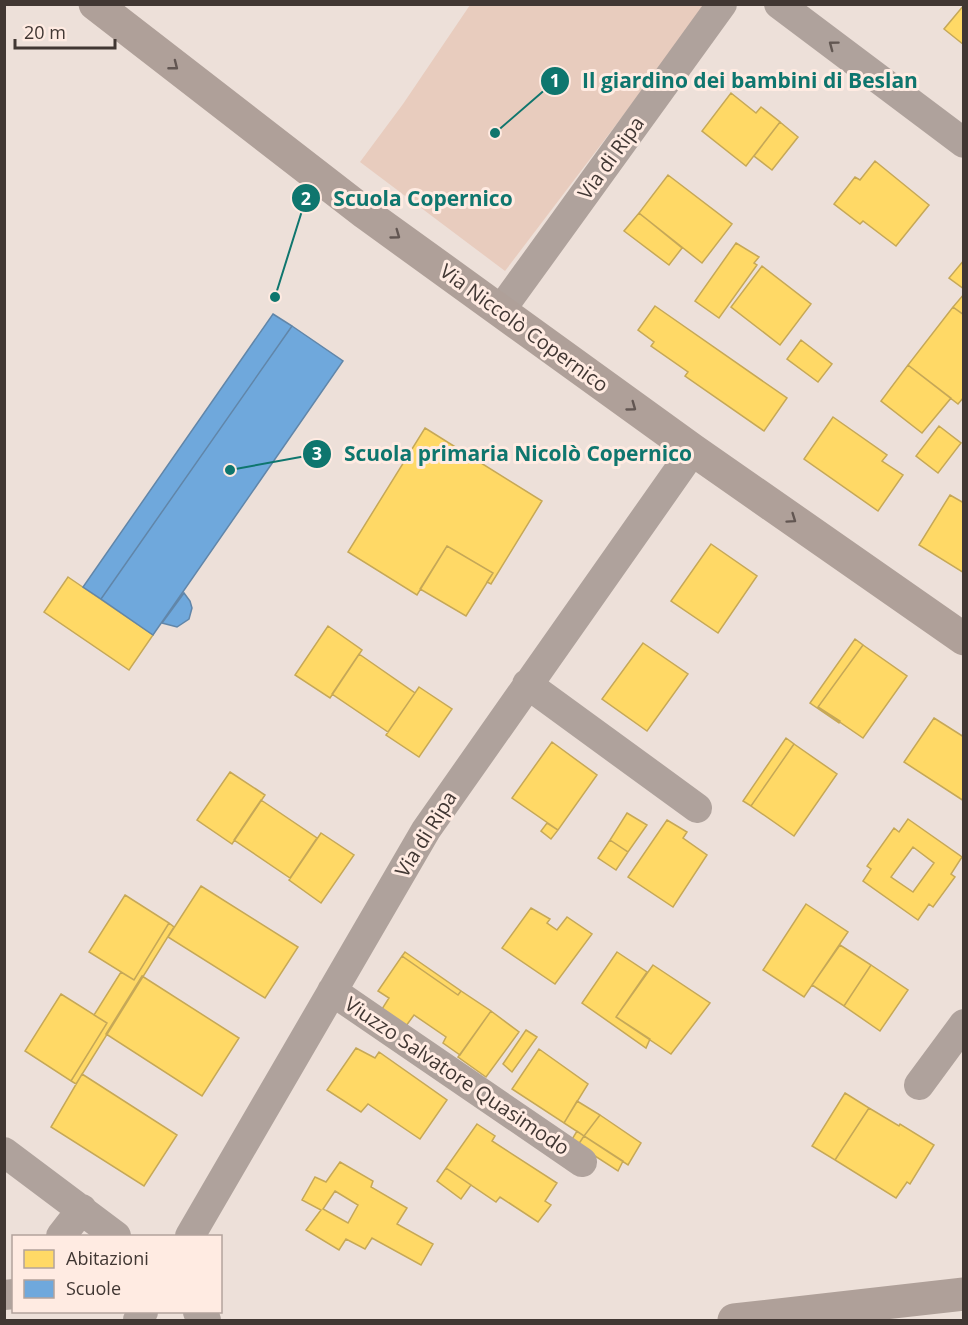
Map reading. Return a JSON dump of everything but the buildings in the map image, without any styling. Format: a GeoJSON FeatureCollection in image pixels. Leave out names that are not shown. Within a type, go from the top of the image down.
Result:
{"type":"FeatureCollection","features":[{"type":"Feature","properties":{"kind":"main road","name":"Via Niccolò Copernico"},"geometry":{"type":"LineString","coordinates":[[95,4],[365,213],[693,450],[963,639]]}},
{"type":"Feature","properties":{"kind":"main road"},"geometry":{"type":"LineString","coordinates":[[734,1320],[807,1316],[963,1294]]}},
{"type":"Feature","properties":{"kind":"street","name":"Via di Ripa"},"geometry":{"type":"LineString","coordinates":[[500,311],[722,4]]}},
{"type":"Feature","properties":{"kind":"street"},"geometry":{"type":"LineString","coordinates":[[779,4],[963,143]]}},
{"type":"Feature","properties":{"kind":"street","name":"Via di Ripa"},"geometry":{"type":"LineString","coordinates":[[191,1235],[426,831],[693,450]]}},
{"type":"Feature","properties":{"kind":"street"},"geometry":{"type":"LineString","coordinates":[[527,684],[697,808]]}},
{"type":"Feature","properties":{"kind":"street","name":"Viuzzo Salvatore Quasimodo"},"geometry":{"type":"LineString","coordinates":[[332,991],[582,1162]]}},
{"type":"Feature","properties":{"kind":"street"},"geometry":{"type":"LineString","coordinates":[[919,1085],[963,1024]]}},
{"type":"Feature","properties":{"kind":"street"},"geometry":{"type":"LineString","coordinates":[[4,1152],[115,1235]]}},
{"type":"Feature","properties":{"kind":"street"},"geometry":{"type":"LineString","coordinates":[[62,1235],[82,1209]]}},
{"type":"Feature","properties":{"kind":"shaded area"},"geometry":{"type":"Polygon","coordinates":[[[470,5],[707,5],[505,271],[360,162],[403,104],[470,5]]]}},
{"type":"Feature","properties":{"kind":"place","name":"Il giardino dei bambini di Beslan"},"geometry":{"type":"Point","coordinates":[495,133]}},
{"type":"Feature","properties":{"kind":"place","name":"Scuola Copernico"},"geometry":{"type":"Point","coordinates":[275,297]}},
{"type":"Feature","properties":{"kind":"place","name":"Scuola primaria Nicolò Copernico"},"geometry":{"type":"Point","coordinates":[230,470]}}]}
